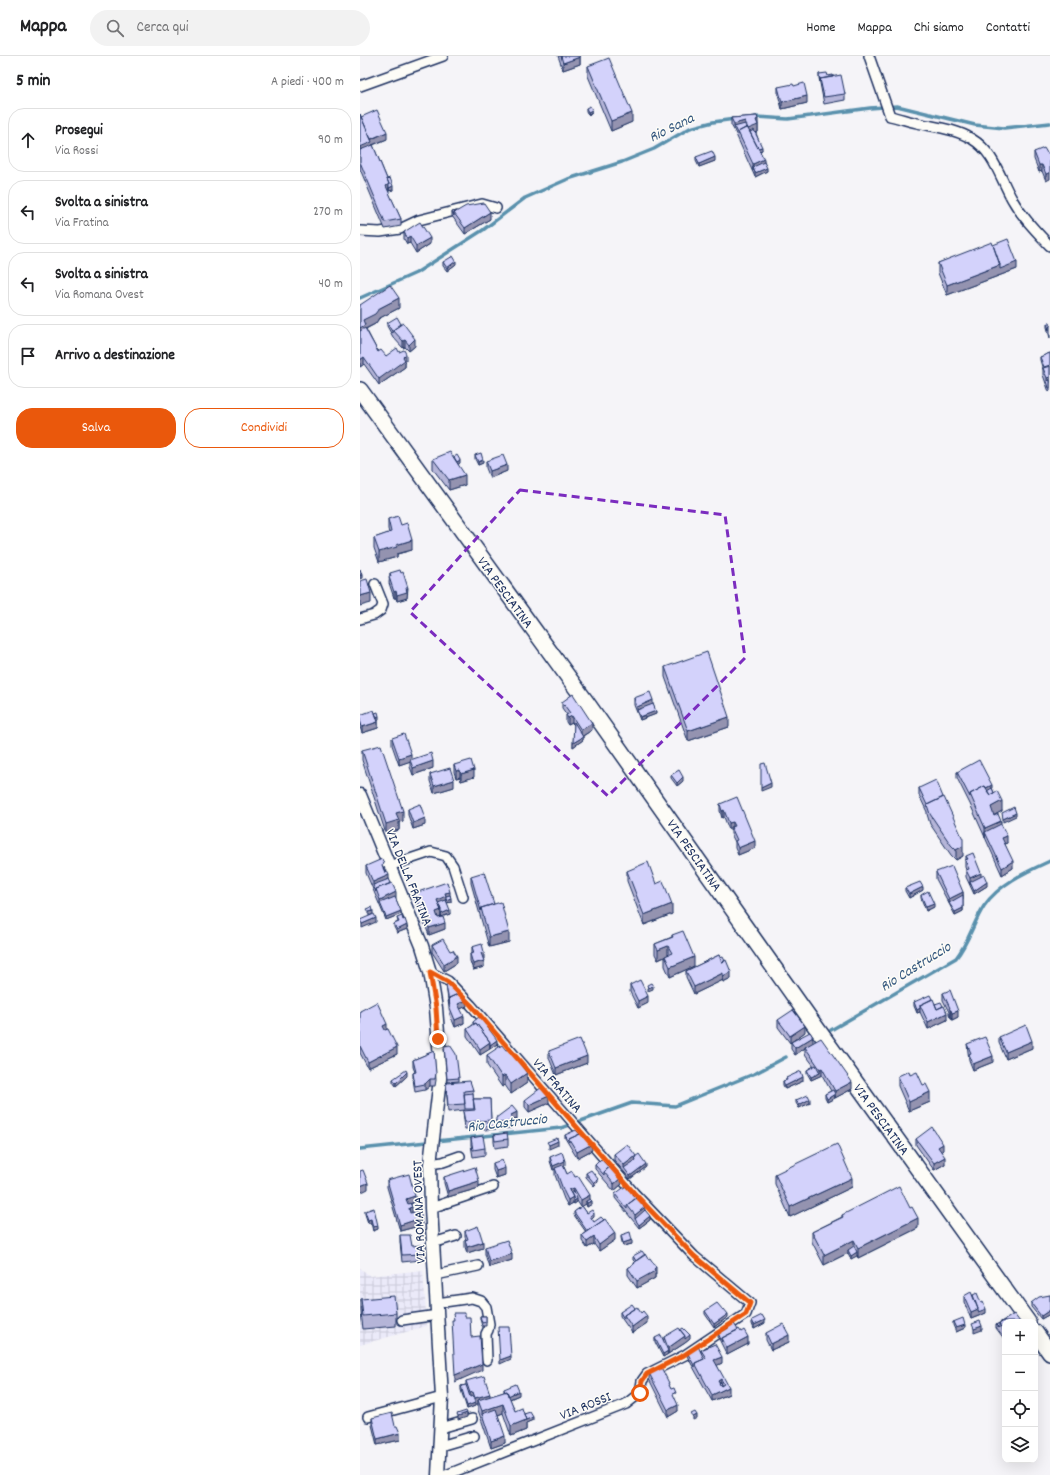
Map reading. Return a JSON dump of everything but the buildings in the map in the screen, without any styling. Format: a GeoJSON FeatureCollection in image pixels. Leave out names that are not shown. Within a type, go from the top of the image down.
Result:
{"type":"FeatureCollection","features":[{"type":"Feature","properties":{"kind":"main road","name":"VIA PESCIATINA"},"geometry":{"type":"LineString","coordinates":[[360,390],[592,709],[813,1023],[1026,1319]]}},
{"type":"Feature","properties":{"kind":"main road"},"geometry":{"type":"LineString","coordinates":[[1038,1336],[1050,1353]]}},
{"type":"Feature","properties":{"kind":"street"},"geometry":{"type":"LineString","coordinates":[[360,86],[443,56]]}},
{"type":"Feature","properties":{"kind":"street"},"geometry":{"type":"LineString","coordinates":[[869,56],[890,116],[916,123],[942,127],[971,138],[983,147],[989,155],[1012,199],[1027,222],[1050,246]]}},
{"type":"Feature","properties":{"kind":"street"},"geometry":{"type":"LineString","coordinates":[[360,231],[380,232],[400,229],[420,220],[482,204],[496,208]]}},
{"type":"Feature","properties":{"kind":"street"},"geometry":{"type":"LineString","coordinates":[[360,620],[374,615],[381,610],[383,604],[376,584]]}},
{"type":"Feature","properties":{"kind":"street","name":"VIA DELLA FRATINA"},"geometry":{"type":"LineString","coordinates":[[360,795],[411,918],[430,972]]}},
{"type":"Feature","properties":{"kind":"street"},"geometry":{"type":"LineString","coordinates":[[389,866],[431,852],[446,856],[453,866],[463,897]]}},
{"type":"Feature","properties":{"kind":"street","name":"VIA FRATINA"},"geometry":{"type":"LineString","coordinates":[[430,972],[448,982],[471,1005],[634,1193],[694,1256],[750,1303]]}},
{"type":"Feature","properties":{"kind":"street","name":"VIA ROMANA OVEST"},"geometry":{"type":"LineString","coordinates":[[430,972],[436,1008],[441,1070],[430,1164],[431,1208],[442,1397],[438,1475]]}},
{"type":"Feature","properties":{"kind":"street"},"geometry":{"type":"LineString","coordinates":[[430,1164],[443,1162],[460,1156]]}},
{"type":"Feature","properties":{"kind":"street"},"geometry":{"type":"LineString","coordinates":[[431,1208],[493,1188]]}},
{"type":"Feature","properties":{"kind":"street"},"geometry":{"type":"LineString","coordinates":[[433,1243],[456,1236]]}},
{"type":"Feature","properties":{"kind":"street"},"geometry":{"type":"LineString","coordinates":[[436,1275],[478,1266]]}},
{"type":"Feature","properties":{"kind":"street"},"geometry":{"type":"LineString","coordinates":[[437,1303],[472,1298],[481,1301],[486,1307],[488,1314],[489,1324],[486,1334],[487,1360]]}},
{"type":"Feature","properties":{"kind":"street","name":"VIA ROSSI"},"geometry":{"type":"LineString","coordinates":[[446,1475],[626,1404],[640,1393],[642,1381],[647,1374],[684,1355],[746,1314],[750,1303]]}},
{"type":"Feature","properties":{"kind":"street"},"geometry":{"type":"LineString","coordinates":[[402,1320],[438,1315]]}},
{"type":"Feature","properties":{"kind":"street"},"geometry":{"type":"LineString","coordinates":[[368,1417],[442,1397]]}},
{"type":"Feature","properties":{"kind":"street"},"geometry":{"type":"LineString","coordinates":[[441,1428],[472,1419]]}},
{"type":"Feature","properties":{"kind":"street"},"geometry":{"type":"LineString","coordinates":[[440,1446],[474,1436]]}},
{"type":"Feature","properties":{"kind":"highlighted area"},"geometry":{"type":"Polygon","coordinates":[[[520,490],[725,515],[745,658],[608,796],[410,612],[520,490]]]}},
{"type":"Feature","properties":{"kind":"shaded area"},"geometry":{"type":"Polygon","coordinates":[[[360,1268],[370,1276],[423,1270],[427,1326],[360,1345],[360,1268]]]}},
{"type":"Feature","properties":{"kind":"waterway","name":"Rio Sana"},"geometry":{"type":"LineString","coordinates":[[755,117],[788,119],[870,108],[897,106],[975,125],[1004,128],[1050,123]]}},
{"type":"Feature","properties":{"kind":"waterway","name":"Rio Sana"},"geometry":{"type":"LineString","coordinates":[[360,298],[416,273],[483,230],[525,198],[568,179],[622,162],[654,149],[690,128],[713,122],[735,119]]}},
{"type":"Feature","properties":{"kind":"waterway","name":"Rio Castruccio"},"geometry":{"type":"LineString","coordinates":[[831,1030],[956,958],[964,946],[980,912],[990,898],[1014,879],[1050,861]]}},
{"type":"Feature","properties":{"kind":"waterway","name":"Rio Castruccio"},"geometry":{"type":"LineString","coordinates":[[360,1149],[561,1128],[632,1103],[675,1106],[756,1073],[786,1057]]}},
{"type":"Feature","properties":{"kind":"route"},"geometry":{"type":"LineString","coordinates":[[438,1039],[436,1008],[430,972],[448,982],[471,1005],[634,1193],[694,1256],[750,1303],[746,1314],[684,1355],[647,1374],[642,1381],[640,1393]]}}]}
